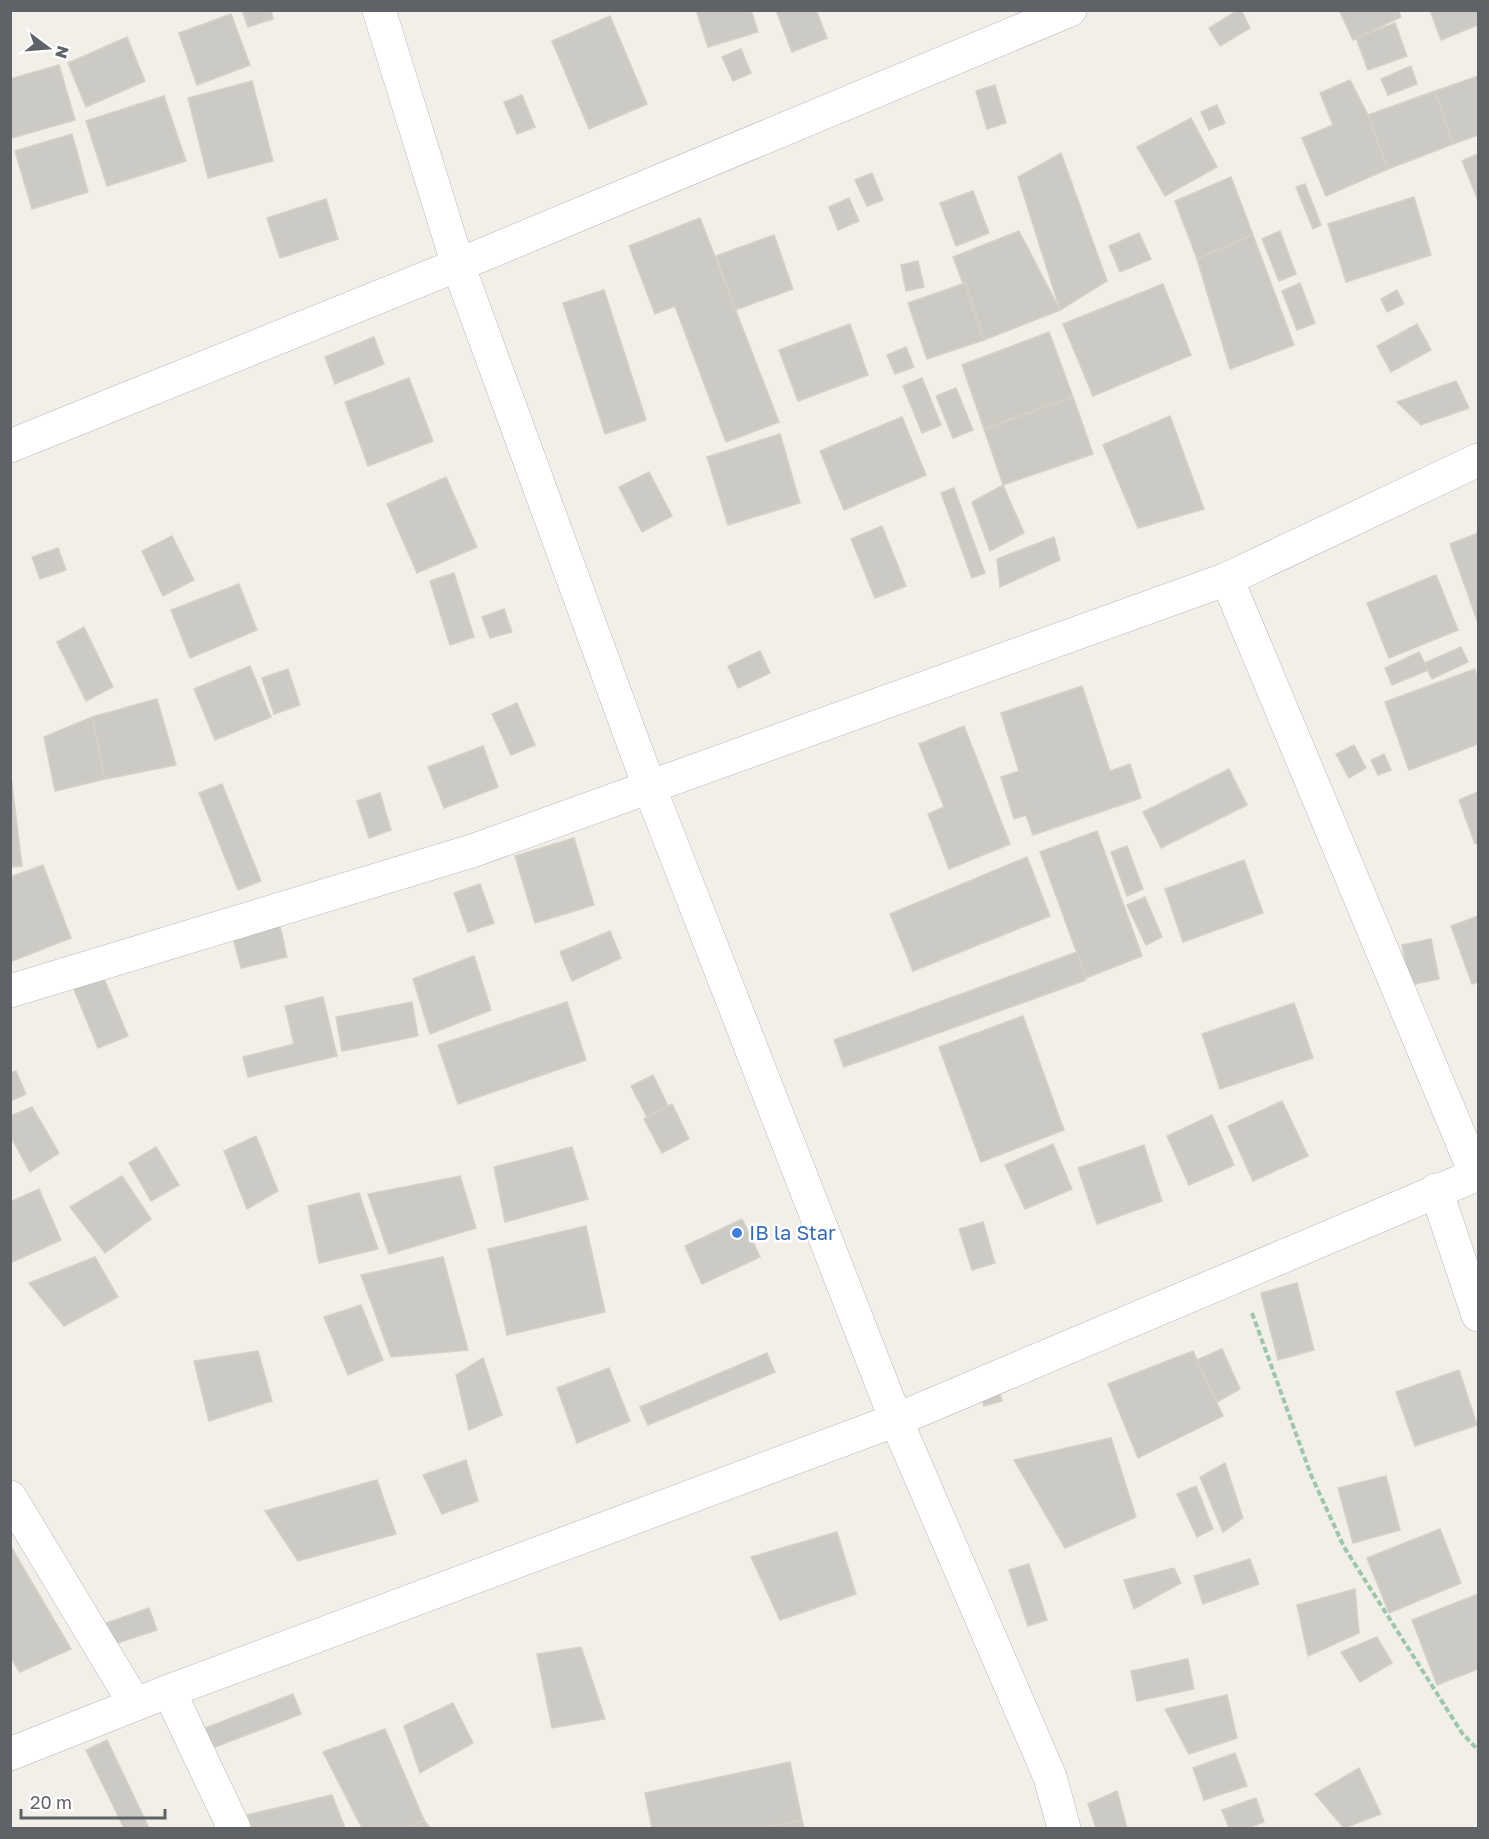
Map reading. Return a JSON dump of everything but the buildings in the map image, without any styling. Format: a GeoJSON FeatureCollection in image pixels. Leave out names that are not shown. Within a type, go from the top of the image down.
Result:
{"type":"FeatureCollection","features":[{"type":"Feature","properties":{"kind":"street"},"geometry":{"type":"LineString","coordinates":[[379,10],[458,265],[649,786],[896,1420],[1050,1777],[1064,1828]]}},
{"type":"Feature","properties":{"kind":"street"},"geometry":{"type":"LineString","coordinates":[[10,446],[458,265],[1071,10]]}},
{"type":"Feature","properties":{"kind":"street"},"geometry":{"type":"LineString","coordinates":[[10,992],[472,851],[1227,579],[1479,460]]}},
{"type":"Feature","properties":{"kind":"street"},"geometry":{"type":"LineString","coordinates":[[10,1754],[168,1691],[896,1420],[1437,1190],[1478,1175],[1227,579]]}},
{"type":"Feature","properties":{"kind":"street"},"geometry":{"type":"LineString","coordinates":[[1437,1190],[1479,1315]]}},
{"type":"Feature","properties":{"kind":"street"},"geometry":{"type":"LineString","coordinates":[[10,1497],[135,1704]]}},
{"type":"Feature","properties":{"kind":"street"},"geometry":{"type":"LineString","coordinates":[[168,1691],[234,1828]]}},
{"type":"Feature","properties":{"kind":"path"},"geometry":{"type":"LineString","coordinates":[[1239,1276],[1311,1475],[1344,1547],[1462,1733],[1479,1750]]}},
{"type":"Feature","properties":{"kind":"place","name":"IB la Star"},"geometry":{"type":"Point","coordinates":[737,1233]}}]}
